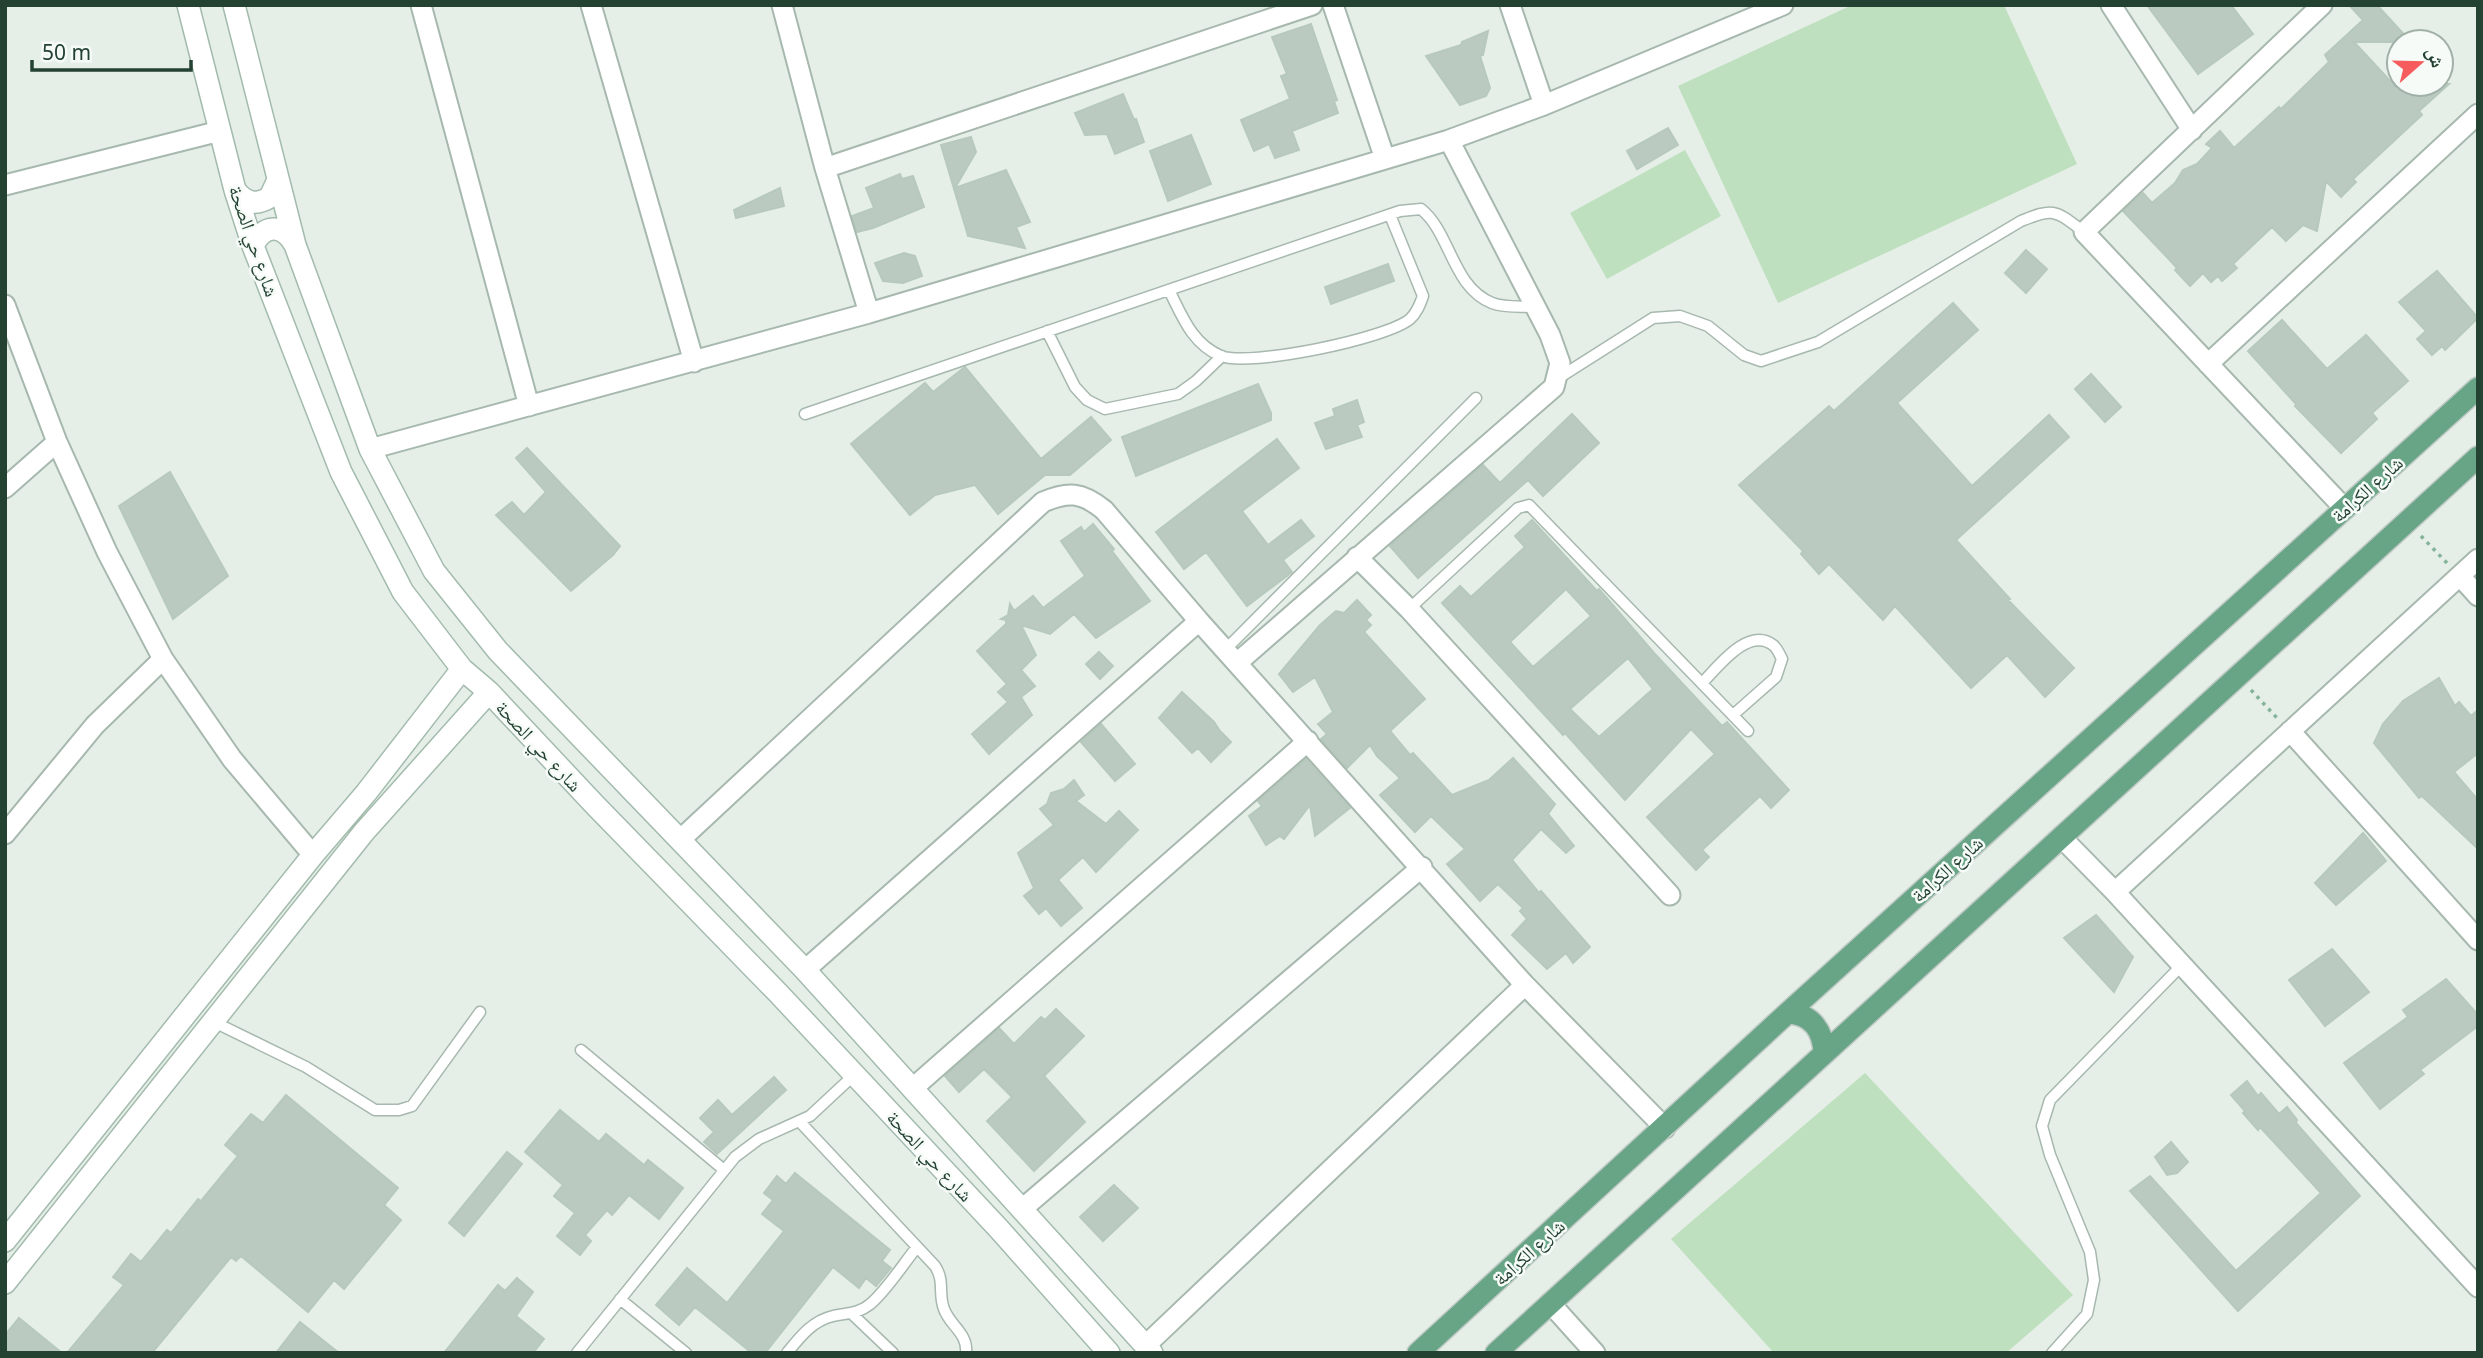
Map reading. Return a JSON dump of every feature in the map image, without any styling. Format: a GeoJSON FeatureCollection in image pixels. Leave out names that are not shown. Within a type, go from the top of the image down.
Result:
{"type":"FeatureCollection","features":[{"type":"Feature","properties":{"kind":"main road","name":"شارع حي الصحة"},"geometry":{"type":"LineString","coordinates":[[188,5],[235,190],[253,246],[341,472],[403,592],[462,669],[489,692],[825,1041],[1109,1353]]}},
{"type":"Feature","properties":{"kind":"main road","name":"شارع حي الصحة"},"geometry":{"type":"LineString","coordinates":[[233,5],[295,245],[370,449],[434,571],[498,651],[805,970],[1148,1349]]}},
{"type":"Feature","properties":{"kind":"main road"},"geometry":{"type":"LineString","coordinates":[[235,190],[240,197],[255,203],[270,197],[277,182]]}},
{"type":"Feature","properties":{"kind":"main road"},"geometry":{"type":"LineString","coordinates":[[253,246],[264,231],[273,229],[290,236],[295,245]]}},
{"type":"Feature","properties":{"kind":"main road","name":"شارع الكرامة"},"geometry":{"type":"LineString","coordinates":[[1418,1353],[1788,1013],[2478,388]]}},
{"type":"Feature","properties":{"kind":"main road"},"geometry":{"type":"LineString","coordinates":[[1496,1353],[2478,457]]}},
{"type":"Feature","properties":{"kind":"main road"},"geometry":{"type":"LineString","coordinates":[[5,1241],[313,855],[366,793],[462,669]]}},
{"type":"Feature","properties":{"kind":"main road"},"geometry":{"type":"LineString","coordinates":[[5,1283],[364,832],[489,692]]}},
{"type":"Feature","properties":{"kind":"main road"},"geometry":{"type":"LineString","coordinates":[[366,793],[371,806],[381,809],[385,807]]}},
{"type":"Feature","properties":{"kind":"main road"},"geometry":{"type":"LineString","coordinates":[[348,815],[362,818],[364,832]]}},
{"type":"Feature","properties":{"kind":"main road"},"geometry":{"type":"LineString","coordinates":[[1788,1013],[1798,1013],[1815,1024],[1824,1042],[1824,1053]]}},
{"type":"Feature","properties":{"kind":"main road"},"geometry":{"type":"LineString","coordinates":[[825,1041],[840,1044],[847,1039],[851,1032],[847,1017]]}},
{"type":"Feature","properties":{"kind":"main road"},"geometry":{"type":"LineString","coordinates":[[855,1074],[854,1060],[858,1054],[871,1048],[878,1050]]}},
{"type":"Feature","properties":{"kind":"street"},"geometry":{"type":"LineString","coordinates":[[421,5],[529,406]]}},
{"type":"Feature","properties":{"kind":"street"},"geometry":{"type":"LineString","coordinates":[[591,5],[694,362]]}},
{"type":"Feature","properties":{"kind":"street"},"geometry":{"type":"LineString","coordinates":[[782,5],[825,167],[869,313]]}},
{"type":"Feature","properties":{"kind":"street"},"geometry":{"type":"LineString","coordinates":[[825,167],[1312,5]]}},
{"type":"Feature","properties":{"kind":"street"},"geometry":{"type":"LineString","coordinates":[[1333,5],[1385,159]]}},
{"type":"Feature","properties":{"kind":"street"},"geometry":{"type":"LineString","coordinates":[[1510,5],[1544,105]]}},
{"type":"Feature","properties":{"kind":"street"},"geometry":{"type":"LineString","coordinates":[[370,449],[869,313],[1449,140],[1544,105],[1783,5]]}},
{"type":"Feature","properties":{"kind":"street"},"geometry":{"type":"LineString","coordinates":[[2111,5],[2192,130]]}},
{"type":"Feature","properties":{"kind":"street"},"geometry":{"type":"LineString","coordinates":[[2322,5],[2084,232],[2345,509]]}},
{"type":"Feature","properties":{"kind":"street"},"geometry":{"type":"LineString","coordinates":[[2208,364],[2478,114]]}},
{"type":"Feature","properties":{"kind":"street"},"geometry":{"type":"LineString","coordinates":[[5,185],[220,131]]}},
{"type":"Feature","properties":{"kind":"street"},"geometry":{"type":"LineString","coordinates":[[1231,656],[1357,557],[1554,387],[1560,363],[1535,307],[1449,140]]}},
{"type":"Feature","properties":{"kind":"street"},"geometry":{"type":"LineString","coordinates":[[5,305],[57,442],[107,552],[163,659],[232,759],[313,855]]}},
{"type":"Feature","properties":{"kind":"street"},"geometry":{"type":"LineString","coordinates":[[5,488],[57,442]]}},
{"type":"Feature","properties":{"kind":"street"},"geometry":{"type":"LineString","coordinates":[[681,839],[1043,502],[1058,495],[1075,494],[1091,499],[1104,510],[1199,621],[1525,985],[1665,1128]]}},
{"type":"Feature","properties":{"kind":"street"},"geometry":{"type":"LineString","coordinates":[[1357,557],[1409,609],[1671,895]]}},
{"type":"Feature","properties":{"kind":"street"},"geometry":{"type":"LineString","coordinates":[[2115,892],[2478,559]]}},
{"type":"Feature","properties":{"kind":"street"},"geometry":{"type":"LineString","coordinates":[[2460,576],[2478,596]]}},
{"type":"Feature","properties":{"kind":"street"},"geometry":{"type":"LineString","coordinates":[[805,970],[1199,621]]}},
{"type":"Feature","properties":{"kind":"street"},"geometry":{"type":"LineString","coordinates":[[5,834],[87,734],[163,659]]}},
{"type":"Feature","properties":{"kind":"street"},"geometry":{"type":"LineString","coordinates":[[2290,731],[2478,940]]}},
{"type":"Feature","properties":{"kind":"street"},"geometry":{"type":"LineString","coordinates":[[913,1088],[1308,741]]}},
{"type":"Feature","properties":{"kind":"street"},"geometry":{"type":"LineString","coordinates":[[2061,838],[2115,892],[2478,1287]]}},
{"type":"Feature","properties":{"kind":"street"},"geometry":{"type":"LineString","coordinates":[[1022,1209],[1422,867]]}},
{"type":"Feature","properties":{"kind":"street"},"geometry":{"type":"LineString","coordinates":[[1148,1349],[1525,985]]}},
{"type":"Feature","properties":{"kind":"street"},"geometry":{"type":"LineString","coordinates":[[1550,1303],[1595,1353]]}},
{"type":"Feature","properties":{"kind":"lane"},"geometry":{"type":"LineString","coordinates":[[805,414],[1390,215],[1421,209],[1431,217],[1460,272],[1477,295],[1493,304],[1535,307]]}},
{"type":"Feature","properties":{"kind":"lane"},"geometry":{"type":"LineString","coordinates":[[1556,379],[1653,318],[1681,316],[1708,326],[1744,355],[1761,361],[1818,342],[2021,221],[2040,213],[2057,212],[2084,232]]}},
{"type":"Feature","properties":{"kind":"lane"},"geometry":{"type":"LineString","coordinates":[[1169,290],[1199,343],[1222,356],[1241,360],[1348,344],[1412,318],[1423,296],[1390,215]]}},
{"type":"Feature","properties":{"kind":"lane"},"geometry":{"type":"LineString","coordinates":[[1047,331],[1074,387],[1087,400],[1105,409],[1178,394],[1222,356]]}},
{"type":"Feature","properties":{"kind":"lane"},"geometry":{"type":"LineString","coordinates":[[1231,656],[1476,398]]}},
{"type":"Feature","properties":{"kind":"lane"},"geometry":{"type":"LineString","coordinates":[[1409,609],[1518,508],[1529,505],[1748,731]]}},
{"type":"Feature","properties":{"kind":"lane"},"geometry":{"type":"LineString","coordinates":[[1702,683],[1741,645],[1757,639],[1774,645],[1782,659],[1776,677],[1733,715]]}},
{"type":"Feature","properties":{"kind":"lane"},"geometry":{"type":"LineString","coordinates":[[2052,1353],[2087,1314],[2094,1280],[2090,1252],[2050,1155],[2042,1126],[2050,1100],[2182,965]]}},
{"type":"Feature","properties":{"kind":"lane"},"geometry":{"type":"LineString","coordinates":[[214,1022],[306,1067],[376,1110],[399,1110],[412,1106],[480,1012]]}},
{"type":"Feature","properties":{"kind":"lane"},"geometry":{"type":"LineString","coordinates":[[581,1050],[724,1170]]}},
{"type":"Feature","properties":{"kind":"lane"},"geometry":{"type":"LineString","coordinates":[[577,1353],[735,1157],[751,1144],[800,1122],[819,1109],[855,1074]]}},
{"type":"Feature","properties":{"kind":"lane"},"geometry":{"type":"LineString","coordinates":[[800,1122],[939,1272],[943,1286],[943,1306],[965,1337],[966,1353]]}},
{"type":"Feature","properties":{"kind":"lane"},"geometry":{"type":"LineString","coordinates":[[787,1353],[802,1335],[819,1321],[870,1305],[917,1247]]}},
{"type":"Feature","properties":{"kind":"lane"},"geometry":{"type":"LineString","coordinates":[[620,1299],[686,1353]]}},
{"type":"Feature","properties":{"kind":"lane"},"geometry":{"type":"LineString","coordinates":[[851,1313],[893,1353]]}},
{"type":"Feature","properties":{"kind":"path"},"geometry":{"type":"LineString","coordinates":[[2407,522],[2460,576]]}},
{"type":"Feature","properties":{"kind":"path"},"geometry":{"type":"LineString","coordinates":[[2238,676],[2290,731]]}},
{"type":"Feature","properties":{"kind":"green space"},"geometry":{"type":"Polygon","coordinates":[[[1852,5],[2004,5],[2077,164],[1778,303],[1678,86],[1852,5]]]}},
{"type":"Feature","properties":{"kind":"green space"},"geometry":{"type":"Polygon","coordinates":[[[1685,150],[1721,216],[1607,279],[1570,213],[1685,150]]]}},
{"type":"Feature","properties":{"kind":"green space"},"geometry":{"type":"Polygon","coordinates":[[[1865,1073],[2073,1295],[2006,1353],[1774,1353],[1671,1239],[1865,1073]]]}},
{"type":"Feature","properties":{"kind":"building"},"geometry":{"type":"Polygon","coordinates":[[[2147,5],[2231,5],[2253,34],[2198,74],[2147,5]]]}},
{"type":"Feature","properties":{"kind":"building"},"geometry":{"type":"Polygon","coordinates":[[[2349,5],[2377,5],[2398,28],[2385,28],[2385,42],[2354,42],[2385,75],[2385,98],[2433,98],[2419,111],[2422,115],[2353,179],[2356,182],[2341,197],[2326,181],[2317,231],[2303,225],[2286,241],[2272,227],[2233,264],[2237,268],[2222,281],[2218,276],[2211,282],[2203,273],[2190,286],[2175,270],[2177,268],[2123,211],[2143,193],[2152,203],[2175,183],[2183,170],[2197,164],[2212,148],[2206,144],[2220,131],[2234,148],[2279,107],[2281,109],[2329,62],[2325,55],[2363,20],[2349,5]]]}},
{"type":"Feature","properties":{"kind":"building"},"geometry":{"type":"Polygon","coordinates":[[[1311,24],[1337,100],[1334,101],[1338,113],[1292,131],[1299,150],[1275,158],[1269,144],[1254,151],[1241,120],[1290,99],[1281,76],[1287,74],[1272,37],[1311,24]]]}},
{"type":"Feature","properties":{"kind":"building"},"geometry":{"type":"Polygon","coordinates":[[[1488,31],[1483,55],[1480,56],[1490,88],[1486,96],[1460,105],[1426,56],[1461,45],[1462,42],[1488,31]]]}},
{"type":"Feature","properties":{"kind":"building"},"geometry":{"type":"Polygon","coordinates":[[[1123,94],[1144,142],[1115,154],[1107,134],[1085,135],[1075,113],[1123,94]]]}},
{"type":"Feature","properties":{"kind":"building"},"geometry":{"type":"Polygon","coordinates":[[[1668,128],[1678,145],[1637,169],[1627,151],[1668,128]]]}},
{"type":"Feature","properties":{"kind":"building"},"geometry":{"type":"Polygon","coordinates":[[[1191,135],[1211,184],[1168,201],[1150,151],[1191,135]]]}},
{"type":"Feature","properties":{"kind":"building"},"geometry":{"type":"Polygon","coordinates":[[[971,137],[976,152],[955,188],[1006,170],[1030,222],[1016,227],[1025,248],[968,236],[941,145],[971,137]]]}},
{"type":"Feature","properties":{"kind":"building"},"geometry":{"type":"Polygon","coordinates":[[[900,174],[902,179],[913,176],[924,207],[857,232],[852,216],[874,208],[866,188],[900,174]]]}},
{"type":"Feature","properties":{"kind":"building"},"geometry":{"type":"Polygon","coordinates":[[[780,188],[784,206],[736,218],[734,210],[780,188]]]}},
{"type":"Feature","properties":{"kind":"building"},"geometry":{"type":"Polygon","coordinates":[[[2026,250],[2047,269],[2026,293],[2005,273],[2026,250]]]}},
{"type":"Feature","properties":{"kind":"building"},"geometry":{"type":"Polygon","coordinates":[[[904,253],[915,256],[922,276],[903,283],[883,281],[875,263],[904,253]]]}},
{"type":"Feature","properties":{"kind":"building"},"geometry":{"type":"Polygon","coordinates":[[[1388,264],[1394,281],[1331,304],[1325,287],[1388,264]]]}},
{"type":"Feature","properties":{"kind":"building"},"geometry":{"type":"Polygon","coordinates":[[[2437,271],[2478,318],[2445,350],[2442,346],[2432,355],[2417,339],[2426,331],[2399,302],[2437,271]]]}},
{"type":"Feature","properties":{"kind":"building"},"geometry":{"type":"Polygon","coordinates":[[[1953,303],[1978,330],[1897,403],[1972,486],[2049,415],[2069,437],[1956,540],[2010,599],[2008,600],[2074,668],[2045,697],[2007,655],[1971,688],[1895,606],[1883,620],[1829,564],[1819,574],[1801,554],[1803,551],[1739,485],[1829,406],[1834,411],[1953,303]]]}},
{"type":"Feature","properties":{"kind":"building"},"geometry":{"type":"Polygon","coordinates":[[[2282,320],[2327,369],[2366,335],[2408,381],[2372,413],[2377,419],[2341,453],[2295,406],[2248,351],[2282,320]]]}},
{"type":"Feature","properties":{"kind":"building"},"geometry":{"type":"Polygon","coordinates":[[[965,367],[1041,459],[1091,417],[1111,440],[1070,475],[1045,475],[998,514],[975,485],[935,495],[910,515],[851,444],[925,383],[933,392],[965,367]]]}},
{"type":"Feature","properties":{"kind":"building"},"geometry":{"type":"Polygon","coordinates":[[[2091,374],[2121,407],[2105,422],[2075,389],[2091,374]]]}},
{"type":"Feature","properties":{"kind":"building"},"geometry":{"type":"Polygon","coordinates":[[[1258,384],[1271,413],[1271,420],[1136,476],[1122,437],[1258,384]]]}},
{"type":"Feature","properties":{"kind":"building"},"geometry":{"type":"Polygon","coordinates":[[[1357,400],[1364,422],[1357,425],[1362,437],[1326,449],[1315,423],[1335,416],[1333,409],[1357,400]]]}},
{"type":"Feature","properties":{"kind":"building"},"geometry":{"type":"Polygon","coordinates":[[[1572,414],[1599,443],[1543,496],[1528,480],[1418,578],[1390,546],[1483,465],[1500,483],[1572,414]]]}},
{"type":"Feature","properties":{"kind":"building"},"geometry":{"type":"Polygon","coordinates":[[[1277,439],[1299,468],[1242,511],[1268,545],[1301,520],[1314,536],[1283,560],[1292,572],[1247,606],[1206,552],[1184,569],[1156,532],[1277,439]]]}},
{"type":"Feature","properties":{"kind":"building"},"geometry":{"type":"Polygon","coordinates":[[[527,448],[620,546],[571,591],[496,515],[512,502],[524,515],[546,492],[516,458],[527,448]]]}},
{"type":"Feature","properties":{"kind":"building"},"geometry":{"type":"Polygon","coordinates":[[[170,472],[228,576],[173,619],[119,506],[170,472]]]}},
{"type":"Feature","properties":{"kind":"building"},"geometry":{"type":"Polygon","coordinates":[[[1532,520],[1597,591],[1599,589],[1722,726],[1727,722],[1789,790],[1771,808],[1760,796],[1702,850],[1709,857],[1696,870],[1647,817],[1715,754],[1691,729],[1625,800],[1442,603],[1460,586],[1471,597],[1525,547],[1515,536],[1532,520]],[[1566,589],[1510,642],[1533,667],[1591,616],[1566,589]],[[1628,658],[1570,709],[1599,737],[1653,689],[1628,658]]]}},
{"type":"Feature","properties":{"kind":"building"},"geometry":{"type":"Polygon","coordinates":[[[1093,524],[1150,601],[1096,638],[1074,614],[1050,634],[1021,625],[1036,655],[1021,670],[1035,686],[1021,697],[1032,715],[989,754],[972,734],[1008,702],[998,692],[1007,684],[977,651],[1006,624],[1006,620],[1001,619],[1008,615],[1010,604],[1014,611],[1033,596],[1043,608],[1085,576],[1061,541],[1081,527],[1084,532],[1093,524]]]}},
{"type":"Feature","properties":{"kind":"building"},"geometry":{"type":"Polygon","coordinates":[[[1357,600],[1371,615],[1366,620],[1371,625],[1364,632],[1425,699],[1390,731],[1410,755],[1413,753],[1452,795],[1489,780],[1513,758],[1555,804],[1548,814],[1574,846],[1566,853],[1541,829],[1512,860],[1590,947],[1573,963],[1566,953],[1547,969],[1512,935],[1527,919],[1520,911],[1523,908],[1498,884],[1480,901],[1447,864],[1465,849],[1431,816],[1415,832],[1380,795],[1400,778],[1377,756],[1370,745],[1347,768],[1321,739],[1327,734],[1318,724],[1333,712],[1315,677],[1293,692],[1279,674],[1320,625],[1336,611],[1344,613],[1357,600]]]}},
{"type":"Feature","properties":{"kind":"building"},"geometry":{"type":"Polygon","coordinates":[[[1099,652],[1113,666],[1100,679],[1086,664],[1099,652]]]}},
{"type":"Feature","properties":{"kind":"building"},"geometry":{"type":"Polygon","coordinates":[[[2439,678],[2455,706],[2459,702],[2471,716],[2478,710],[2478,753],[2454,772],[2478,800],[2478,849],[2422,796],[2419,798],[2374,743],[2383,724],[2403,701],[2439,678]]]}},
{"type":"Feature","properties":{"kind":"building"},"geometry":{"type":"Polygon","coordinates":[[[1182,692],[1231,742],[1211,762],[1198,748],[1192,753],[1159,718],[1182,692]]]}},
{"type":"Feature","properties":{"kind":"building"},"geometry":{"type":"Polygon","coordinates":[[[1101,724],[1135,764],[1115,781],[1081,742],[1101,724]]]}},
{"type":"Feature","properties":{"kind":"building"},"geometry":{"type":"Polygon","coordinates":[[[1306,759],[1350,808],[1315,836],[1310,805],[1284,839],[1280,836],[1266,845],[1249,816],[1262,806],[1258,801],[1306,759]]]}},
{"type":"Feature","properties":{"kind":"building"},"geometry":{"type":"Polygon","coordinates":[[[1074,780],[1084,795],[1076,801],[1106,824],[1119,811],[1138,830],[1096,872],[1083,857],[1058,880],[1082,908],[1061,926],[1046,908],[1039,914],[1024,896],[1034,888],[1018,853],[1054,825],[1040,809],[1047,804],[1051,793],[1064,789],[1074,780]]]}},
{"type":"Feature","properties":{"kind":"building"},"geometry":{"type":"Polygon","coordinates":[[[2363,833],[2386,861],[2336,905],[2315,883],[2363,833]]]}},
{"type":"Feature","properties":{"kind":"building"},"geometry":{"type":"Polygon","coordinates":[[[2096,915],[2133,957],[2114,992],[2064,938],[2096,915]]]}},
{"type":"Feature","properties":{"kind":"building"},"geometry":{"type":"Polygon","coordinates":[[[2332,949],[2369,992],[2325,1026],[2289,980],[2332,949]]]}},
{"type":"Feature","properties":{"kind":"building"},"geometry":{"type":"Polygon","coordinates":[[[2446,979],[2478,1015],[2478,1026],[2420,1070],[2424,1074],[2380,1109],[2344,1063],[2408,1017],[2403,1010],[2446,979]]]}},
{"type":"Feature","properties":{"kind":"building"},"geometry":{"type":"Polygon","coordinates":[[[1056,1009],[1084,1036],[1044,1076],[1085,1122],[1034,1171],[987,1121],[1012,1097],[984,1069],[959,1092],[945,1076],[999,1028],[1014,1044],[1041,1017],[1045,1020],[1056,1009]]]}},
{"type":"Feature","properties":{"kind":"building"},"geometry":{"type":"Polygon","coordinates":[[[774,1077],[786,1090],[717,1154],[704,1142],[714,1132],[700,1118],[718,1100],[732,1115],[774,1077]]]}},
{"type":"Feature","properties":{"kind":"building"},"geometry":{"type":"Polygon","coordinates":[[[2247,1081],[2258,1096],[2261,1093],[2279,1114],[2287,1107],[2297,1120],[2296,1123],[2360,1196],[2238,1311],[2130,1191],[2150,1176],[2236,1271],[2321,1193],[2260,1127],[2258,1130],[2231,1095],[2247,1081]]]}},
{"type":"Feature","properties":{"kind":"building"},"geometry":{"type":"Polygon","coordinates":[[[286,1095],[398,1188],[384,1205],[401,1220],[344,1289],[334,1280],[308,1312],[241,1256],[236,1261],[231,1257],[152,1353],[67,1353],[124,1285],[113,1277],[131,1254],[141,1262],[167,1230],[171,1233],[238,1156],[225,1145],[251,1114],[263,1123],[286,1095]]]}},
{"type":"Feature","properties":{"kind":"building"},"geometry":{"type":"Polygon","coordinates":[[[560,1110],[599,1142],[606,1134],[644,1165],[648,1160],[683,1188],[659,1219],[629,1195],[612,1215],[607,1210],[585,1235],[591,1241],[580,1255],[557,1236],[575,1213],[554,1196],[563,1185],[525,1152],[560,1110]]]}},
{"type":"Feature","properties":{"kind":"building"},"geometry":{"type":"Polygon","coordinates":[[[2171,1142],[2188,1162],[2177,1173],[2167,1175],[2155,1157],[2171,1142]]]}},
{"type":"Feature","properties":{"kind":"building"},"geometry":{"type":"Polygon","coordinates":[[[507,1152],[522,1164],[464,1236],[449,1223],[507,1152]]]}},
{"type":"Feature","properties":{"kind":"building"},"geometry":{"type":"Polygon","coordinates":[[[795,1173],[890,1250],[882,1261],[891,1268],[876,1286],[866,1278],[859,1288],[833,1267],[765,1353],[752,1353],[695,1307],[679,1325],[656,1305],[687,1268],[727,1303],[784,1231],[762,1214],[773,1200],[764,1193],[777,1176],[786,1184],[795,1173]]]}},
{"type":"Feature","properties":{"kind":"building"},"geometry":{"type":"Polygon","coordinates":[[[1114,1185],[1138,1208],[1103,1241],[1080,1217],[1114,1185]]]}},
{"type":"Feature","properties":{"kind":"building"},"geometry":{"type":"Polygon","coordinates":[[[517,1278],[533,1292],[516,1316],[544,1339],[533,1353],[444,1353],[498,1285],[505,1291],[517,1278]]]}},
{"type":"Feature","properties":{"kind":"building"},"geometry":{"type":"Polygon","coordinates":[[[19,1318],[62,1353],[5,1353],[5,1335],[19,1318]]]}},
{"type":"Feature","properties":{"kind":"building"},"geometry":{"type":"Polygon","coordinates":[[[300,1322],[339,1353],[276,1353],[300,1322]]]}}]}
